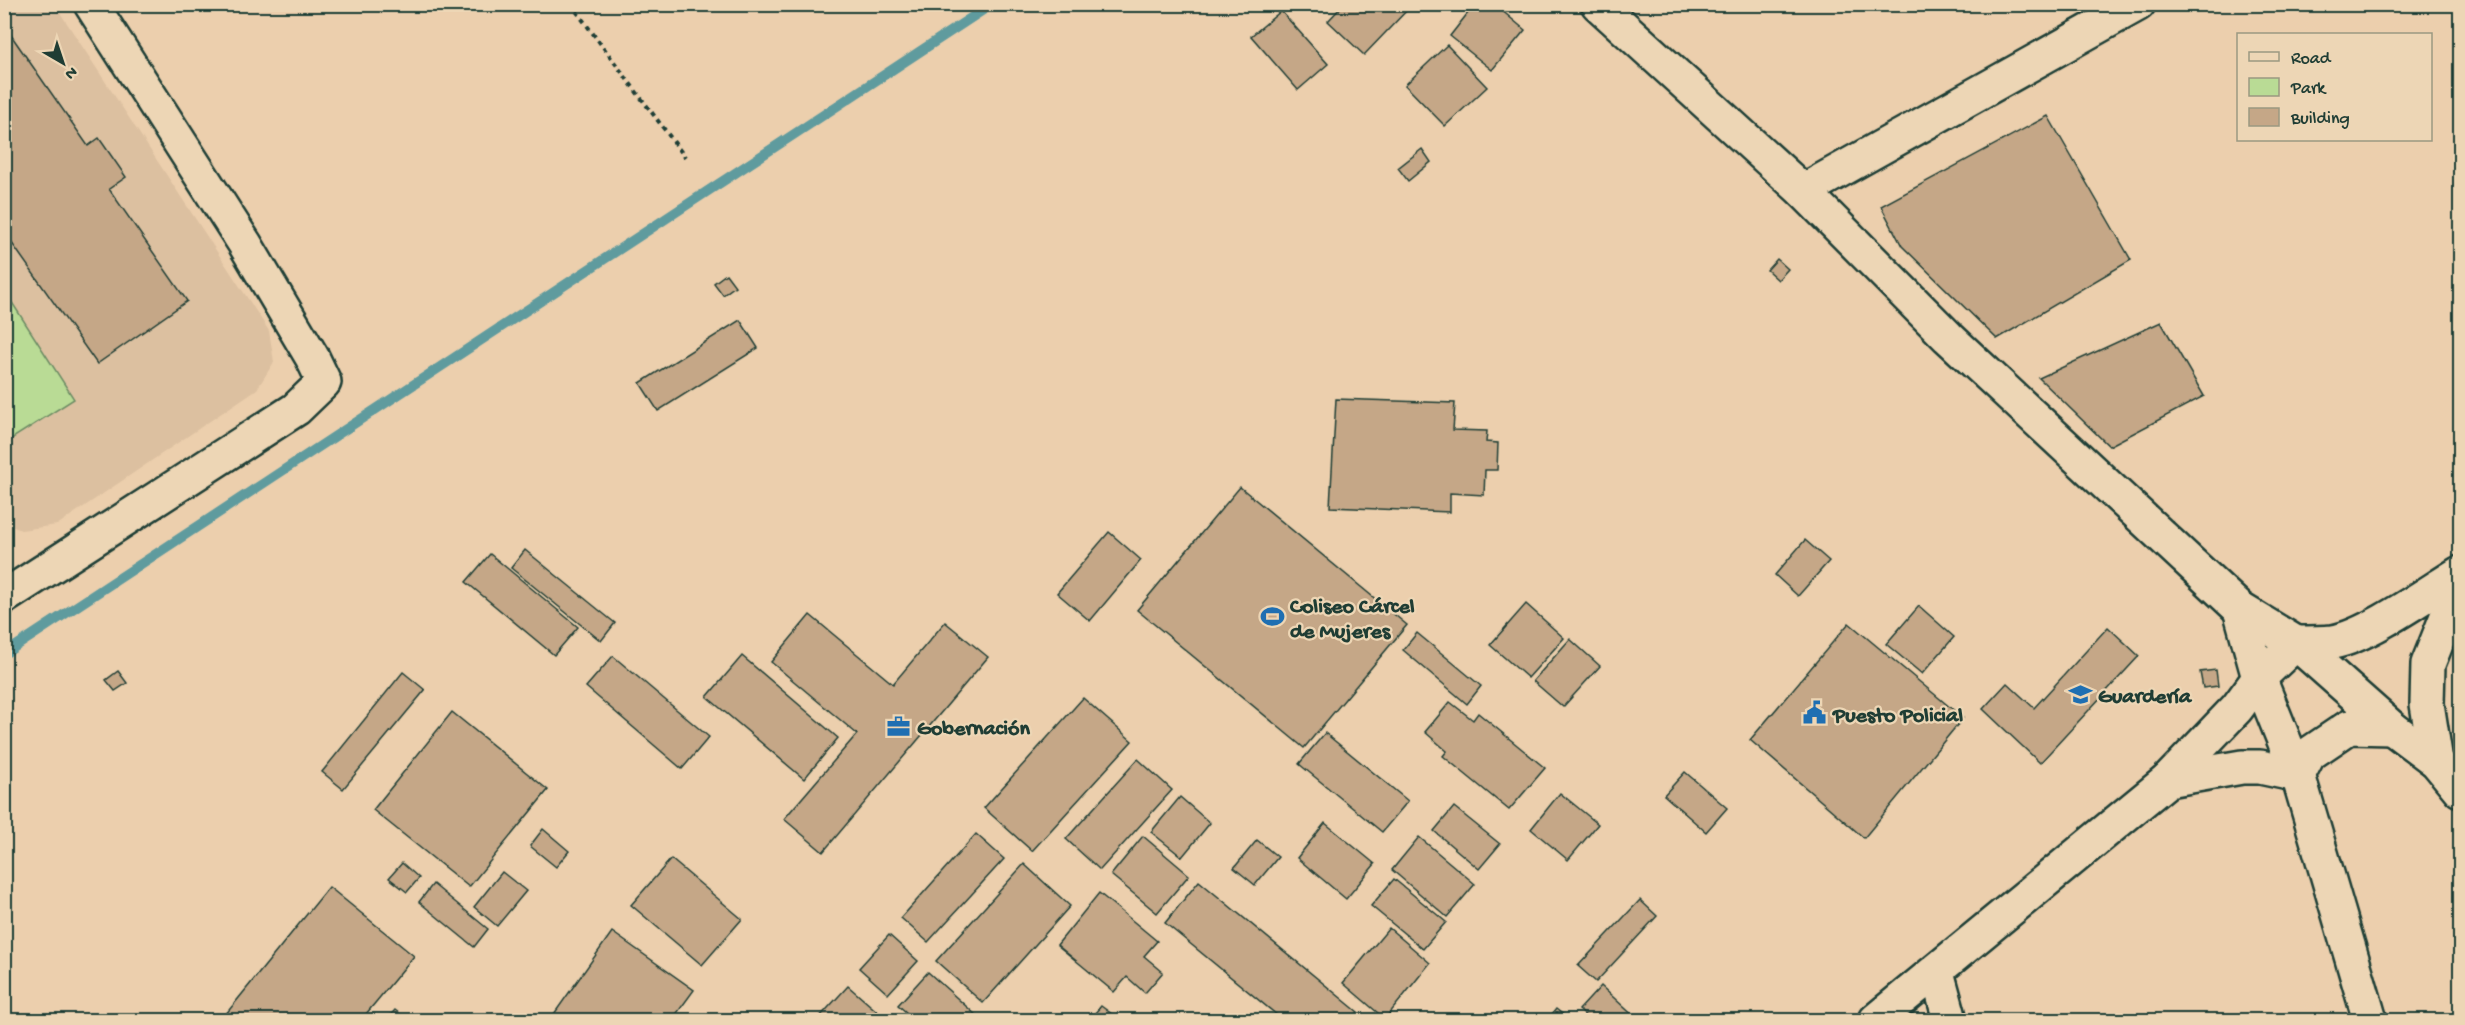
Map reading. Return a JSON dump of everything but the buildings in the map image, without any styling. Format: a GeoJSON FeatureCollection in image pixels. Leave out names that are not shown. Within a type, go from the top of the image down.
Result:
{"type":"FeatureCollection","features":[{"type":"Feature","properties":{"kind":"street"},"geometry":{"type":"LineString","coordinates":[[5,595],[296,409],[324,382],[312,357],[245,244],[91,4]]}},
{"type":"Feature","properties":{"kind":"street"},"geometry":{"type":"LineString","coordinates":[[1598,4],[1803,191],[1948,337],[2240,609],[2296,643],[2392,728],[2436,761],[2460,790]]}},
{"type":"Feature","properties":{"kind":"street"},"geometry":{"type":"LineString","coordinates":[[1803,191],[2138,4]]}},
{"type":"Feature","properties":{"kind":"street"},"geometry":{"type":"LineString","coordinates":[[1876,1020],[2168,780],[2237,708],[2259,678],[2296,643],[2335,642],[2393,615],[2460,573]]}},
{"type":"Feature","properties":{"kind":"street"},"geometry":{"type":"LineString","coordinates":[[2436,761],[2427,704],[2428,664],[2460,584]]}},
{"type":"Feature","properties":{"kind":"street"},"geometry":{"type":"LineString","coordinates":[[2240,609],[2259,678],[2298,775],[2370,1020]]}},
{"type":"Feature","properties":{"kind":"street"},"geometry":{"type":"LineString","coordinates":[[2298,775],[2308,754],[2324,741],[2349,728],[2392,728]]}},
{"type":"Feature","properties":{"kind":"street"},"geometry":{"type":"LineString","coordinates":[[2168,780],[2242,767],[2260,767],[2298,775]]}},
{"type":"Feature","properties":{"kind":"street"},"geometry":{"type":"LineString","coordinates":[[1937,972],[1950,1020]]}},
{"type":"Feature","properties":{"kind":"path"},"geometry":{"type":"LineString","coordinates":[[572,4],[686,157]]}},
{"type":"Feature","properties":{"kind":"shaded area"},"geometry":{"type":"Polygon","coordinates":[[[4,5],[55,5],[269,331],[274,362],[257,389],[57,525],[21,530],[4,523],[4,5]]]}},
{"type":"Feature","properties":{"kind":"green space"},"geometry":{"type":"Polygon","coordinates":[[[4,290],[74,399],[5,443],[4,443],[4,290]]]}},
{"type":"Feature","properties":{"kind":"waterway"},"geometry":{"type":"LineString","coordinates":[[4,654],[992,4]]}},
{"type":"Feature","properties":{"kind":"place","name":"Coliseo Cárcel de Mujeres"},"geometry":{"type":"Point","coordinates":[1272,617]}},
{"type":"Feature","properties":{"kind":"place","name":"Guardería"},"geometry":{"type":"Point","coordinates":[2080,694]}},
{"type":"Feature","properties":{"kind":"place","name":"Puesto Policial"},"geometry":{"type":"Point","coordinates":[1815,713]}},
{"type":"Feature","properties":{"kind":"place","name":"Gobernación"},"geometry":{"type":"Point","coordinates":[899,726]}}]}
